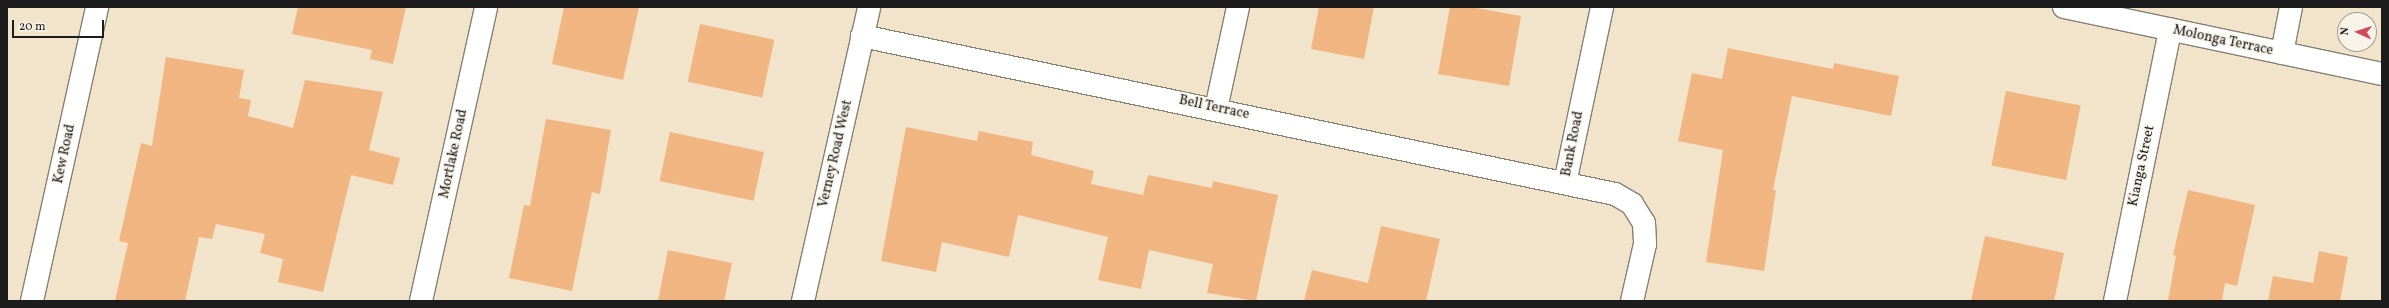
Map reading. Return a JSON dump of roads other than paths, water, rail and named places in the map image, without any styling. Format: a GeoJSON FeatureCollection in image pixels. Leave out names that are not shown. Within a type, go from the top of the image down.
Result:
{"type":"FeatureCollection","features":[{"type":"Feature","properties":{"kind":"street","name":"Kew Road"},"geometry":{"type":"LineString","coordinates":[[32,301],[97,7]]}},
{"type":"Feature","properties":{"kind":"street","name":"Mortlake Road"},"geometry":{"type":"LineString","coordinates":[[421,301],[486,7]]}},
{"type":"Feature","properties":{"kind":"street","name":"Verney Road West"},"geometry":{"type":"LineString","coordinates":[[803,301],[869,7]]}},
{"type":"Feature","properties":{"kind":"street"},"geometry":{"type":"LineString","coordinates":[[1216,109],[1238,7]]}},
{"type":"Feature","properties":{"kind":"street","name":"Bank Road"},"geometry":{"type":"LineString","coordinates":[[1602,7],[1565,183],[1615,194],[1632,204],[1639,213],[1644,223],[1645,244],[1632,301]]}},
{"type":"Feature","properties":{"kind":"street","name":"Molonga Terrace"},"geometry":{"type":"LineString","coordinates":[[2064,7],[2382,74]]}},
{"type":"Feature","properties":{"kind":"street"},"geometry":{"type":"LineString","coordinates":[[2282,53],[2291,7]]}},
{"type":"Feature","properties":{"kind":"street","name":"Kianga Street"},"geometry":{"type":"LineString","coordinates":[[2114,301],[2170,30]]}},
{"type":"Feature","properties":{"kind":"street","name":"Bell Terrace"},"geometry":{"type":"LineString","coordinates":[[862,36],[1565,183]]}}]}
